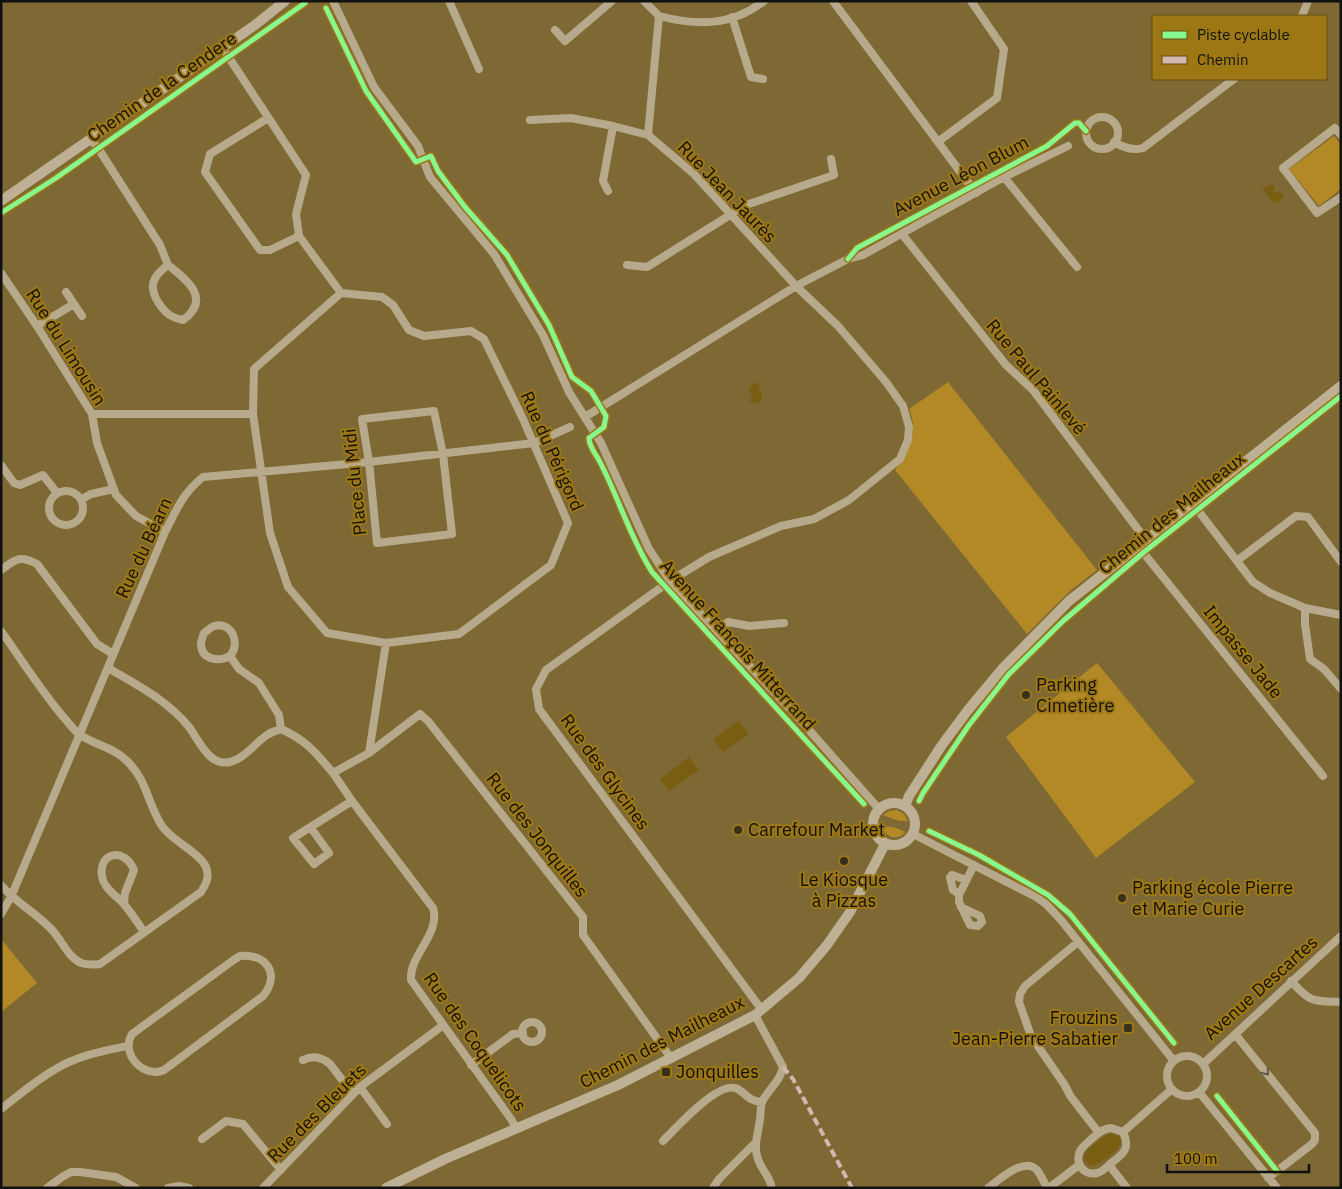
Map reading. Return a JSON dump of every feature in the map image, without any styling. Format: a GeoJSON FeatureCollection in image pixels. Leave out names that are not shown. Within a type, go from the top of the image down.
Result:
{"type":"FeatureCollection","features":[{"type":"Feature","properties":{"kind":"street","name":"Chemin de la Cendere"},"geometry":{"type":"LineString","coordinates":[[1,201],[285,1]]}},
{"type":"Feature","properties":{"kind":"street","name":"Avenue François Mitterrand"},"geometry":{"type":"LineString","coordinates":[[334,1],[374,87],[418,146],[430,176],[494,254],[543,335],[569,392],[601,443],[649,549],[670,581],[801,721],[879,809]]}},
{"type":"Feature","properties":{"kind":"street"},"geometry":{"type":"LineString","coordinates":[[449,1],[479,69]]}},
{"type":"Feature","properties":{"kind":"street"},"geometry":{"type":"LineString","coordinates":[[555,30],[565,41],[612,1]]}},
{"type":"Feature","properties":{"kind":"street"},"geometry":{"type":"LineString","coordinates":[[644,1],[659,16],[677,21],[712,23],[754,9],[764,1]]}},
{"type":"Feature","properties":{"kind":"street"},"geometry":{"type":"LineString","coordinates":[[833,1],[976,193]]}},
{"type":"Feature","properties":{"kind":"street"},"geometry":{"type":"LineString","coordinates":[[939,141],[998,98],[1004,49],[971,1]]}},
{"type":"Feature","properties":{"kind":"street"},"geometry":{"type":"LineString","coordinates":[[1302,15],[1308,1]]}},
{"type":"Feature","properties":{"kind":"street"},"geometry":{"type":"LineString","coordinates":[[530,120],[571,118],[648,135],[659,16]]}},
{"type":"Feature","properties":{"kind":"street"},"geometry":{"type":"LineString","coordinates":[[732,17],[751,77],[763,79]]}},
{"type":"Feature","properties":{"kind":"street"},"geometry":{"type":"LineString","coordinates":[[222,47],[306,175],[296,214],[299,236],[341,293]]}},
{"type":"Feature","properties":{"kind":"street"},"geometry":{"type":"LineString","coordinates":[[1114,142],[1123,148],[1137,150],[1144,148],[1233,80]]}},
{"type":"Feature","properties":{"kind":"street"},"geometry":{"type":"LineString","coordinates":[[268,118],[210,154],[205,172],[260,250],[270,250],[299,236]]}},
{"type":"Feature","properties":{"kind":"street"},"geometry":{"type":"LineString","coordinates":[[1100,118],[1110,120],[1114,123],[1117,133],[1114,142],[1107,148],[1102,149],[1092,146],[1087,139],[1088,126],[1091,122],[1100,118]]}},
{"type":"Feature","properties":{"kind":"street"},"geometry":{"type":"LineString","coordinates":[[608,191],[603,181],[613,126]]}},
{"type":"Feature","properties":{"kind":"street"},"geometry":{"type":"LineString","coordinates":[[1340,198],[1317,212],[1282,168],[1335,128],[1341,135]]}},
{"type":"Feature","properties":{"kind":"street","name":"Rue Jean Jaurès"},"geometry":{"type":"LineString","coordinates":[[648,135],[694,174],[796,286],[838,326],[886,382],[903,406],[909,427],[900,459],[849,500],[814,519],[782,526],[717,554],[670,581]]}},
{"type":"Feature","properties":{"kind":"street"},"geometry":{"type":"LineString","coordinates":[[90,139],[98,148],[160,245],[168,265],[186,280],[195,292],[197,303],[192,314],[183,320],[172,318],[163,309],[152,289],[154,279],[168,265]]}},
{"type":"Feature","properties":{"kind":"street","name":"Avenue Léon Blum"},"geometry":{"type":"LineString","coordinates":[[585,417],[796,286],[848,259],[863,255],[1004,177],[1068,146]]}},
{"type":"Feature","properties":{"kind":"street"},"geometry":{"type":"LineString","coordinates":[[627,265],[647,267],[746,206],[834,175],[831,159]]}},
{"type":"Feature","properties":{"kind":"street"},"geometry":{"type":"LineString","coordinates":[[1004,177],[1077,267]]}},
{"type":"Feature","properties":{"kind":"street","name":"Rue Paul Painlevé"},"geometry":{"type":"LineString","coordinates":[[902,234],[1006,365],[1033,390],[1142,543]]}},
{"type":"Feature","properties":{"kind":"street","name":"Rue du Limousin"},"geometry":{"type":"LineString","coordinates":[[1,273],[37,326],[92,414],[97,443],[116,494],[136,516],[165,532]]}},
{"type":"Feature","properties":{"kind":"street"},"geometry":{"type":"LineString","coordinates":[[66,292],[82,316]]}},
{"type":"Feature","properties":{"kind":"street","name":"Rue du Périgord"},"geometry":{"type":"LineString","coordinates":[[341,293],[382,297],[393,305],[409,330],[424,336],[471,331],[484,339],[534,443],[568,523],[551,565],[459,634],[386,643],[327,633],[288,587],[270,533],[254,414],[254,369],[341,293]]}},
{"type":"Feature","properties":{"kind":"street"},"geometry":{"type":"LineString","coordinates":[[37,326],[74,304]]}},
{"type":"Feature","properties":{"kind":"street","name":"Chemin des Mailheaux"},"geometry":{"type":"LineString","coordinates":[[905,806],[909,796],[968,710],[1003,668],[1070,601],[1341,386]]}},
{"type":"Feature","properties":{"kind":"street","name":"Place du Midi"},"geometry":{"type":"LineString","coordinates":[[434,411],[444,454],[452,534],[377,543],[369,462],[362,419],[434,411]]}},
{"type":"Feature","properties":{"kind":"street"},"geometry":{"type":"LineString","coordinates":[[92,414],[254,414]]}},
{"type":"Feature","properties":{"kind":"street","name":"Rue du Béarn"},"geometry":{"type":"LineString","coordinates":[[1,914],[11,897],[165,532],[178,505],[190,488],[203,477],[369,462],[534,443],[570,427]]}},
{"type":"Feature","properties":{"kind":"street"},"geometry":{"type":"LineString","coordinates":[[1,465],[14,483],[20,485],[42,475],[57,493]]}},
{"type":"Feature","properties":{"kind":"street"},"geometry":{"type":"LineString","coordinates":[[82,500],[91,494],[114,489]]}},
{"type":"Feature","properties":{"kind":"street"},"geometry":{"type":"LineString","coordinates":[[68,490],[78,494],[82,500],[84,507],[81,517],[74,523],[64,525],[55,521],[50,513],[50,503],[57,493],[68,490]]}},
{"type":"Feature","properties":{"kind":"street"},"geometry":{"type":"LineString","coordinates":[[1193,504],[1238,560],[1253,582],[1270,593],[1305,608],[1341,615]]}},
{"type":"Feature","properties":{"kind":"street"},"geometry":{"type":"LineString","coordinates":[[1238,560],[1296,516],[1308,518],[1341,562]]}},
{"type":"Feature","properties":{"kind":"street","name":"Impasse Jade"},"geometry":{"type":"LineString","coordinates":[[1142,543],[1323,776]]}},
{"type":"Feature","properties":{"kind":"street"},"geometry":{"type":"LineString","coordinates":[[1,570],[17,558],[26,558],[37,564],[96,644],[113,654]]}},
{"type":"Feature","properties":{"kind":"street","name":"Rue des Glycines"},"geometry":{"type":"LineString","coordinates":[[670,581],[546,670],[536,689],[540,709],[758,1012],[783,1067],[779,1078],[762,1102]]}},
{"type":"Feature","properties":{"kind":"street"},"geometry":{"type":"LineString","coordinates":[[1305,608],[1305,624],[1310,658],[1324,669],[1341,689]]}},
{"type":"Feature","properties":{"kind":"street"},"geometry":{"type":"LineString","coordinates":[[716,630],[728,622],[749,626],[784,623]]}},
{"type":"Feature","properties":{"kind":"street"},"geometry":{"type":"LineString","coordinates":[[214,626],[223,626],[232,632],[236,642],[233,653],[230,656],[218,660],[210,658],[203,652],[201,644],[204,633],[214,626]]}},
{"type":"Feature","properties":{"kind":"street"},"geometry":{"type":"LineString","coordinates":[[1,631],[65,719],[79,734],[111,749],[124,758],[138,772],[162,826],[204,864],[208,873],[207,883],[201,892],[100,964],[91,965],[80,962],[72,957],[52,930],[35,914],[11,897],[1,885]]}},
{"type":"Feature","properties":{"kind":"street"},"geometry":{"type":"LineString","coordinates":[[333,773],[369,753],[386,643]]}},
{"type":"Feature","properties":{"kind":"street"},"geometry":{"type":"LineString","coordinates":[[108,668],[163,701],[188,726],[209,756],[218,762],[230,762],[245,754],[268,734],[281,729],[279,716],[259,683],[239,669],[230,656]]}},
{"type":"Feature","properties":{"kind":"street","name":"Rue des Jonquilles"},"geometry":{"type":"LineString","coordinates":[[369,753],[420,714],[428,721],[583,917],[583,935],[671,1058]]}},
{"type":"Feature","properties":{"kind":"street","name":"Rue des Coquelicots"},"geometry":{"type":"LineString","coordinates":[[281,729],[308,745],[333,773],[433,908],[435,919],[412,968],[411,980],[517,1129]]}},
{"type":"Feature","properties":{"kind":"street"},"geometry":{"type":"LineString","coordinates":[[310,828],[329,853],[314,864],[293,838],[352,801]]}},
{"type":"Feature","properties":{"kind":"street"},"geometry":{"type":"LineString","coordinates":[[892,803],[905,806],[915,820],[913,834],[901,845],[892,846],[884,844],[875,834],[872,827],[875,814],[884,805],[892,803]]}},
{"type":"Feature","properties":{"kind":"street"},"geometry":{"type":"LineString","coordinates":[[913,834],[1036,897],[1046,904],[1061,920],[1174,1061]]}},
{"type":"Feature","properties":{"kind":"street","name":"Chemin des Mailheaux"},"geometry":{"type":"LineString","coordinates":[[386,1188],[445,1159],[618,1085],[758,1012],[799,978],[827,944],[850,912],[884,844]]}},
{"type":"Feature","properties":{"kind":"street"},"geometry":{"type":"LineString","coordinates":[[124,904],[125,893],[134,870],[131,862],[124,856],[114,855],[107,859],[102,867],[102,877],[108,888],[124,904],[144,932]]}},
{"type":"Feature","properties":{"kind":"street"},"geometry":{"type":"LineString","coordinates":[[961,907],[959,894],[974,865]]}},
{"type":"Feature","properties":{"kind":"street"},"geometry":{"type":"LineString","coordinates":[[959,894],[953,890],[950,877],[956,875],[966,880]]}},
{"type":"Feature","properties":{"kind":"street","name":"Avenue Descartes"},"geometry":{"type":"LineString","coordinates":[[1202,1064],[1341,936]]}},
{"type":"Feature","properties":{"kind":"street"},"geometry":{"type":"LineString","coordinates":[[1078,942],[1024,986],[1019,1002],[1031,1036],[1071,1097],[1098,1133]]}},
{"type":"Feature","properties":{"kind":"street"},"geometry":{"type":"LineString","coordinates":[[240,956],[259,958],[269,968],[272,980],[263,996],[164,1070],[154,1072],[144,1069],[131,1056],[127,1046],[132,1034],[240,956]]}},
{"type":"Feature","properties":{"kind":"street"},"geometry":{"type":"LineString","coordinates":[[1291,981],[1304,997],[1315,1001],[1341,1002]]}},
{"type":"Feature","properties":{"kind":"street","name":"Rue des Bleuets"},"geometry":{"type":"LineString","coordinates":[[263,1188],[360,1087],[442,1026]]}},
{"type":"Feature","properties":{"kind":"street"},"geometry":{"type":"LineString","coordinates":[[471,1065],[513,1034],[522,1033]]}},
{"type":"Feature","properties":{"kind":"street"},"geometry":{"type":"LineString","coordinates":[[1235,1034],[1315,1133],[1315,1140],[1312,1144],[1268,1178]]}},
{"type":"Feature","properties":{"kind":"street"},"geometry":{"type":"LineString","coordinates":[[1,1110],[52,1070],[69,1062],[108,1049],[127,1046]]}},
{"type":"Feature","properties":{"kind":"street"},"geometry":{"type":"LineString","coordinates":[[303,1060],[315,1056],[326,1061],[353,1094]]}},
{"type":"Feature","properties":{"kind":"street"},"geometry":{"type":"LineString","coordinates":[[1186,1056],[1192,1057],[1202,1064],[1207,1076],[1206,1082],[1199,1092],[1192,1096],[1185,1096],[1172,1090],[1167,1075],[1168,1069],[1174,1061],[1186,1056]]}},
{"type":"Feature","properties":{"kind":"street"},"geometry":{"type":"LineString","coordinates":[[360,1087],[387,1124]]}},
{"type":"Feature","properties":{"kind":"street"},"geometry":{"type":"LineString","coordinates":[[663,1141],[711,1096],[727,1088],[734,1087],[755,1102],[762,1102],[755,1143],[760,1165],[767,1175],[772,1188]]}},
{"type":"Feature","properties":{"kind":"street"},"geometry":{"type":"LineString","coordinates":[[1123,1132],[1172,1090]]}},
{"type":"Feature","properties":{"kind":"street"},"geometry":{"type":"LineString","coordinates":[[1199,1092],[1277,1188]]}},
{"type":"Feature","properties":{"kind":"street"},"geometry":{"type":"LineString","coordinates":[[202,1139],[226,1121],[243,1124],[281,1170]]}},
{"type":"Feature","properties":{"kind":"street"},"geometry":{"type":"LineString","coordinates":[[1111,1128],[1123,1132],[1127,1144],[1125,1150],[1122,1155],[1109,1165],[1098,1173],[1091,1173],[1080,1165],[1077,1158],[1078,1152],[1098,1133],[1111,1128]]}},
{"type":"Feature","properties":{"kind":"street"},"geometry":{"type":"LineString","coordinates":[[713,1188],[755,1143]]}},
{"type":"Feature","properties":{"kind":"street"},"geometry":{"type":"LineString","coordinates":[[988,1188],[1020,1165],[1029,1165],[1036,1170],[1048,1188],[1080,1165]]}},
{"type":"Feature","properties":{"kind":"street"},"geometry":{"type":"LineString","coordinates":[[1109,1165],[1127,1188]]}},
{"type":"Feature","properties":{"kind":"street"},"geometry":{"type":"LineString","coordinates":[[47,1188],[71,1172],[116,1177],[136,1188]]}},
{"type":"Feature","properties":{"kind":"street"},"geometry":{"type":"LineString","coordinates":[[168,1188],[179,1186],[189,1188]]}},
{"type":"Feature","properties":{"kind":"shaded area"},"geometry":{"type":"Polygon","coordinates":[[[1334,136],[1341,145],[1341,189],[1319,206],[1289,169],[1334,136]]]}},
{"type":"Feature","properties":{"kind":"shaded area"},"geometry":{"type":"Polygon","coordinates":[[[1272,184],[1275,188],[1273,191],[1275,193],[1280,191],[1284,196],[1278,202],[1273,203],[1263,188],[1272,184]]]}},
{"type":"Feature","properties":{"kind":"shaded area"},"geometry":{"type":"Polygon","coordinates":[[[948,382],[1097,570],[1071,590],[1027,634],[895,470],[908,449],[913,434],[912,418],[909,409],[948,382]]]}},
{"type":"Feature","properties":{"kind":"shaded area"},"geometry":{"type":"Polygon","coordinates":[[[753,383],[761,384],[758,389],[762,394],[762,398],[759,403],[749,402],[753,397],[748,389],[753,383]]]}},
{"type":"Feature","properties":{"kind":"shaded area"},"geometry":{"type":"Polygon","coordinates":[[[1097,663],[1195,782],[1096,858],[1006,737],[1097,663]]]}},
{"type":"Feature","properties":{"kind":"shaded area"},"geometry":{"type":"Polygon","coordinates":[[[738,721],[749,734],[723,752],[713,739],[738,721]]]}},
{"type":"Feature","properties":{"kind":"shaded area"},"geometry":{"type":"Polygon","coordinates":[[[689,757],[699,770],[669,791],[660,779],[689,757]]]}},
{"type":"Feature","properties":{"kind":"shaded area"},"geometry":{"type":"Polygon","coordinates":[[[897,810],[904,814],[908,821],[899,821],[883,815],[889,811],[897,810]]]}},
{"type":"Feature","properties":{"kind":"shaded area"},"geometry":{"type":"Polygon","coordinates":[[[881,826],[893,827],[906,832],[899,837],[892,837],[881,826]]]}},
{"type":"Feature","properties":{"kind":"shaded area"},"geometry":{"type":"Polygon","coordinates":[[[1,939],[37,983],[1,1012],[1,939]]]}},
{"type":"Feature","properties":{"kind":"shaded area"},"geometry":{"type":"Polygon","coordinates":[[[1108,1134],[1121,1139],[1120,1144],[1110,1155],[1090,1166],[1084,1159],[1086,1151],[1108,1134]]]}},
{"type":"Feature","properties":{"kind":"marked path"},"geometry":{"type":"LineString","coordinates":[[783,1067],[793,1079],[852,1188]]}},
{"type":"Feature","properties":{"kind":"cycle path"},"geometry":{"type":"LineString","coordinates":[[1,213],[56,178],[305,3]]}},
{"type":"Feature","properties":{"kind":"cycle path"},"geometry":{"type":"LineString","coordinates":[[326,8],[366,91],[416,162],[431,156],[438,171],[465,207],[507,255],[549,325],[572,377],[591,391],[606,416],[604,427],[589,438],[590,444],[607,476],[637,545],[652,572],[864,804]]}},
{"type":"Feature","properties":{"kind":"cycle path"},"geometry":{"type":"LineString","coordinates":[[848,259],[857,248],[1047,146],[1075,123],[1079,123],[1086,131]]}},
{"type":"Feature","properties":{"kind":"cycle path"},"geometry":{"type":"LineString","coordinates":[[919,801],[969,725],[1009,674],[1063,621],[1144,552],[1341,396]]}},
{"type":"Feature","properties":{"kind":"cycle path"},"geometry":{"type":"LineString","coordinates":[[929,831],[979,855],[1048,895],[1070,914],[1174,1043]]}},
{"type":"Feature","properties":{"kind":"cycle path"},"geometry":{"type":"LineString","coordinates":[[1217,1096],[1277,1171]]}},
{"type":"Feature","properties":{"kind":"place","name":"Parking Cimetière"},"geometry":{"type":"Point","coordinates":[1026,695]}},
{"type":"Feature","properties":{"kind":"place","name":"Carrefour Market"},"geometry":{"type":"Point","coordinates":[738,830]}},
{"type":"Feature","properties":{"kind":"place","name":"Le Kiosque à Pizzas"},"geometry":{"type":"Point","coordinates":[844,861]}},
{"type":"Feature","properties":{"kind":"place","name":"Parking école Pierre et Marie Curie"},"geometry":{"type":"Point","coordinates":[1122,898]}},
{"type":"Feature","properties":{"kind":"place","name":"Frouzins Jean-Pierre Sabatier"},"geometry":{"type":"Point","coordinates":[1128,1028]}},
{"type":"Feature","properties":{"kind":"place","name":"Jonquilles"},"geometry":{"type":"Point","coordinates":[666,1072]}}]}
